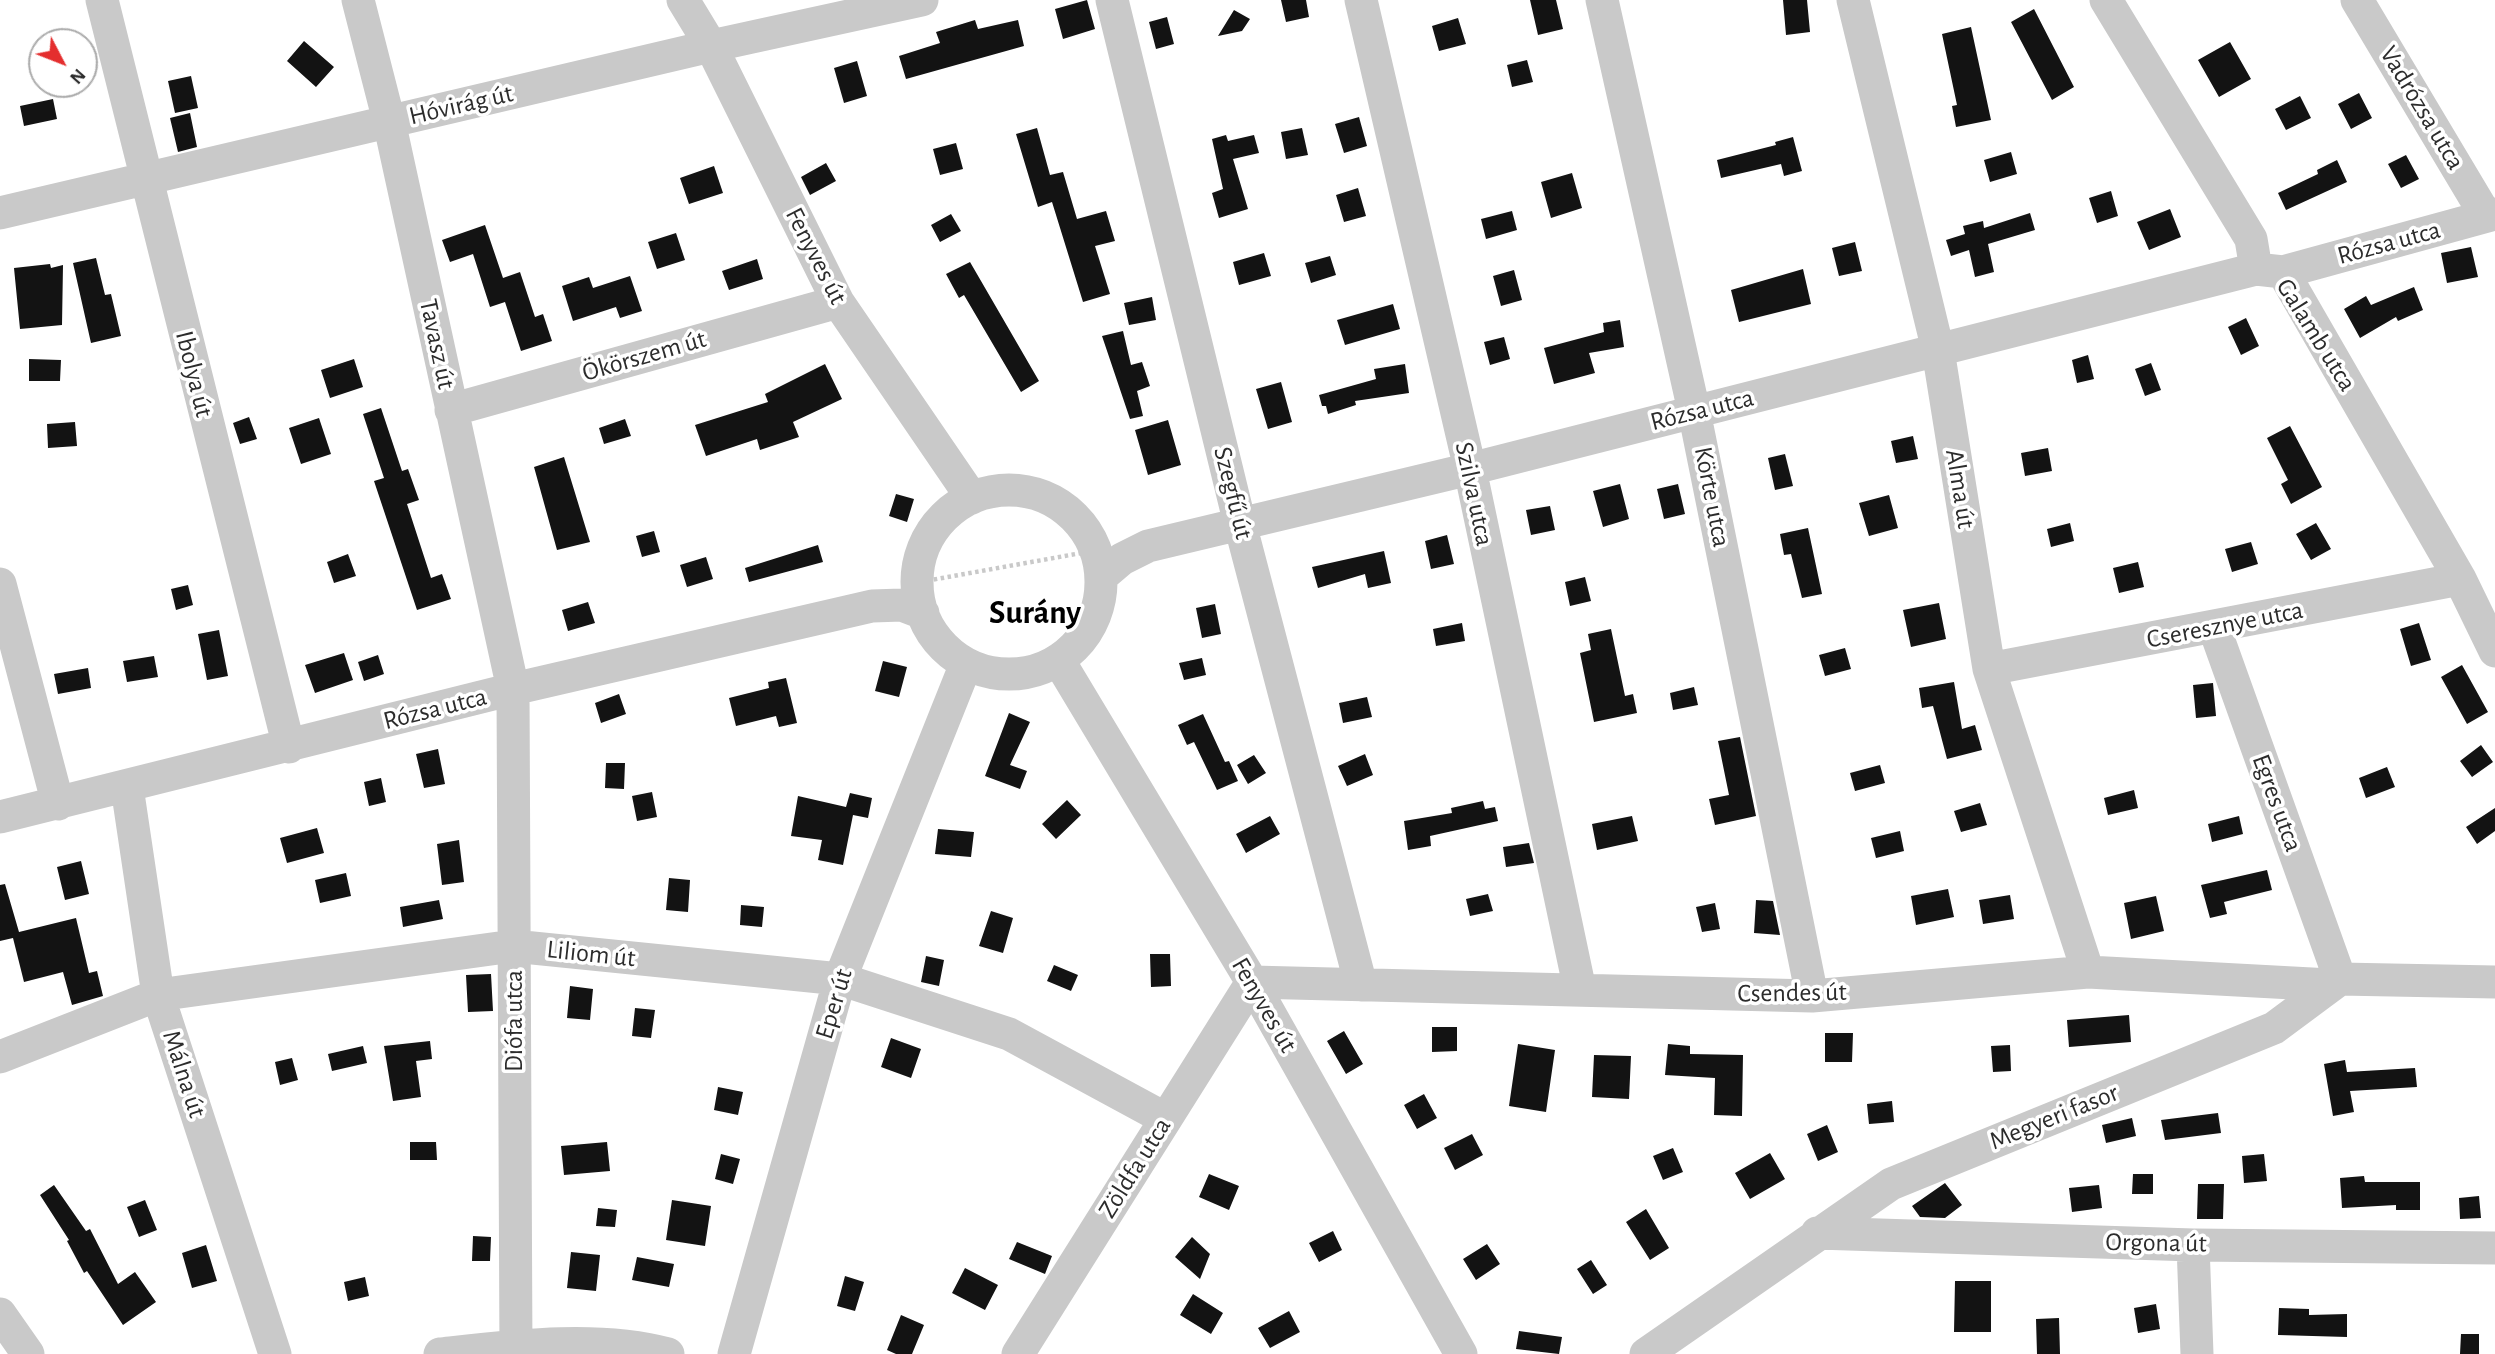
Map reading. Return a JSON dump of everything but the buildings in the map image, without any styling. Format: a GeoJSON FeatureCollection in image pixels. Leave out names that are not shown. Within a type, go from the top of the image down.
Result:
{"type":"FeatureCollection","features":[{"type":"Feature","properties":{"kind":"street","name":"Ibolya út"},"geometry":{"type":"LineString","coordinates":[[102,0],[289,747]]}},
{"type":"Feature","properties":{"kind":"street","name":"Tavasz út"},"geometry":{"type":"LineString","coordinates":[[358,0],[389,121],[513,689]]}},
{"type":"Feature","properties":{"kind":"street","name":"Fenyves út"},"geometry":{"type":"LineString","coordinates":[[682,0],[711,46],[838,302],[972,498]]}},
{"type":"Feature","properties":{"kind":"street","name":"Hóvirág út"},"geometry":{"type":"LineString","coordinates":[[0,213],[880,5],[922,0]]}},
{"type":"Feature","properties":{"kind":"street","name":"Szegfű út"},"geometry":{"type":"LineString","coordinates":[[1112,0],[1240,524],[1361,985]]}},
{"type":"Feature","properties":{"kind":"street","name":"Szilva utca"},"geometry":{"type":"LineString","coordinates":[[1361,0],[1469,469],[1580,990]]}},
{"type":"Feature","properties":{"kind":"street","name":"Körte utca"},"geometry":{"type":"LineString","coordinates":[[1602,0],[1694,411],[1812,996]]}},
{"type":"Feature","properties":{"kind":"street","name":"Alma út"},"geometry":{"type":"LineString","coordinates":[[1853,0],[1938,350],[1989,669],[2088,972]]}},
{"type":"Feature","properties":{"kind":"street","name":"Galamb utca"},"geometry":{"type":"LineString","coordinates":[[2106,0],[2460,579],[2495,651]]}},
{"type":"Feature","properties":{"kind":"street","name":"Vadrózsa utca"},"geometry":{"type":"LineString","coordinates":[[2357,0],[2491,215]]}},
{"type":"Feature","properties":{"kind":"street","name":"Rózsa utca"},"geometry":{"type":"LineString","coordinates":[[1095,554],[1122,559],[1147,546],[1469,469],[1938,350],[2491,215]]}},
{"type":"Feature","properties":{"kind":"street","name":"Ökörszem út"},"geometry":{"type":"LineString","coordinates":[[451,410],[838,302]]}},
{"type":"Feature","properties":{"kind":"street"},"geometry":{"type":"LineString","coordinates":[[997,491],[1032,493],[1062,507],[1095,554],[1098,610],[1082,639],[1059,661],[1033,672],[1002,674],[966,664],[938,641],[915,587],[932,533],[947,515],[972,498],[997,491]]}},
{"type":"Feature","properties":{"kind":"street","name":"Cseresznye utca"},"geometry":{"type":"LineString","coordinates":[[1989,669],[2460,579]]}},
{"type":"Feature","properties":{"kind":"street"},"geometry":{"type":"LineString","coordinates":[[0,584],[58,804]]}},
{"type":"Feature","properties":{"kind":"street","name":"Rózsa utca"},"geometry":{"type":"LineString","coordinates":[[0,817],[513,689],[872,606],[902,605],[915,587]]}},
{"type":"Feature","properties":{"kind":"street","name":"Egres utca"},"geometry":{"type":"LineString","coordinates":[[2214,627],[2335,982]]}},
{"type":"Feature","properties":{"kind":"street","name":"Fenyves út"},"geometry":{"type":"LineString","coordinates":[[1059,661],[1252,982],[1461,1354]]}},
{"type":"Feature","properties":{"kind":"street","name":"Eper út"},"geometry":{"type":"LineString","coordinates":[[734,1354],[840,979],[966,664]]}},
{"type":"Feature","properties":{"kind":"street","name":"Diófa utca"},"geometry":{"type":"LineString","coordinates":[[513,689],[516,1350]]}},
{"type":"Feature","properties":{"kind":"street","name":"Málna út"},"geometry":{"type":"LineString","coordinates":[[127,787],[158,995],[275,1354]]}},
{"type":"Feature","properties":{"kind":"street","name":"Liliom út"},"geometry":{"type":"LineString","coordinates":[[0,1057],[158,995],[513,946],[840,979],[1009,1034],[1166,1119]]}},
{"type":"Feature","properties":{"kind":"street","name":"Csendes út"},"geometry":{"type":"LineString","coordinates":[[1252,982],[1812,996],[2088,972],[2335,982]]}},
{"type":"Feature","properties":{"kind":"street","name":"Zöldfa utca"},"geometry":{"type":"LineString","coordinates":[[1018,1354],[1252,982]]}},
{"type":"Feature","properties":{"kind":"street"},"geometry":{"type":"LineString","coordinates":[[2335,982],[2495,982]]}},
{"type":"Feature","properties":{"kind":"street","name":"Megyeri fasor"},"geometry":{"type":"LineString","coordinates":[[1646,1354],[1891,1184],[2274,1028],[2335,982]]}},
{"type":"Feature","properties":{"kind":"street","name":"Orgona út"},"geometry":{"type":"LineString","coordinates":[[1817,1233],[2193,1245],[2495,1248]]}},
{"type":"Feature","properties":{"kind":"street"},"geometry":{"type":"LineString","coordinates":[[2193,1245],[2197,1354]]}},
{"type":"Feature","properties":{"kind":"street"},"geometry":{"type":"LineString","coordinates":[[0,1314],[28,1354]]}},
{"type":"Feature","properties":{"kind":"street"},"geometry":{"type":"LineString","coordinates":[[440,1354],[637,1345],[668,1354]]}},
{"type":"Feature","properties":{"kind":"path"},"geometry":{"type":"LineString","coordinates":[[915,587],[1095,554]]}},
{"type":"Feature","properties":{"kind":"district","name":"Surány"},"geometry":{"type":"Point","coordinates":[1035,613]}}]}
